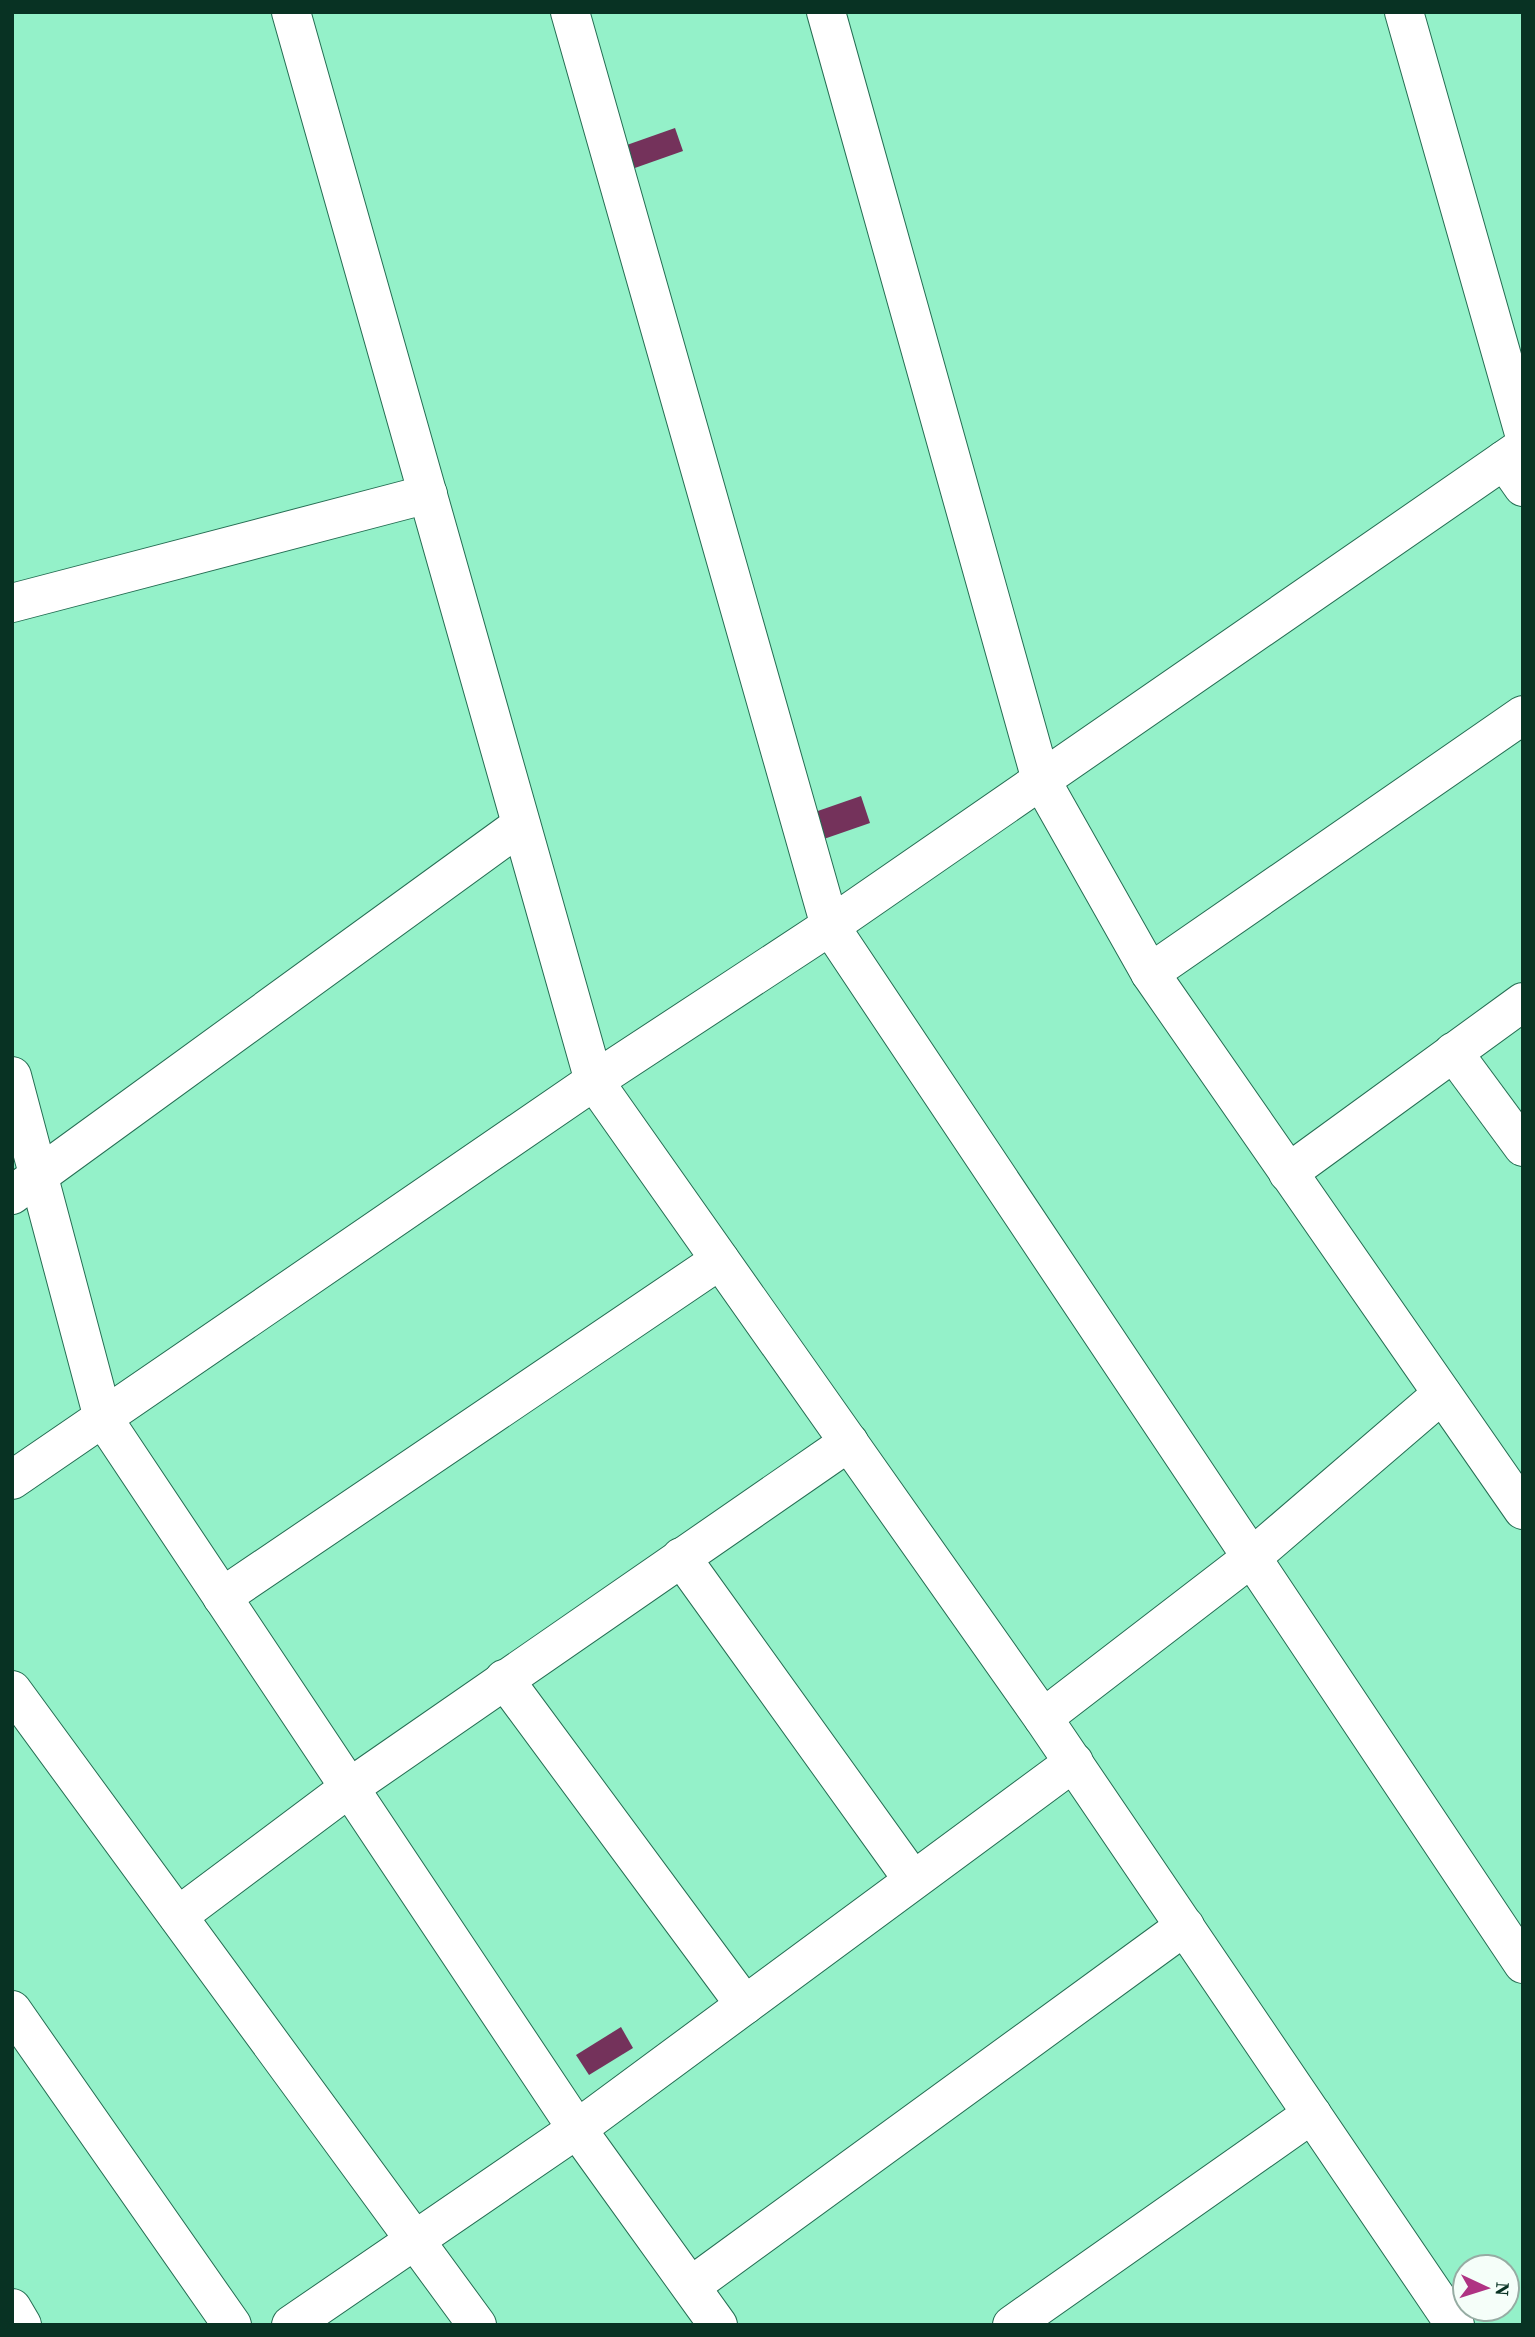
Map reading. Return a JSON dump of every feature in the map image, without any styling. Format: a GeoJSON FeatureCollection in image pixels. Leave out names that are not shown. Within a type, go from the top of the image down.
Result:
{"type":"FeatureCollection","features":[{"type":"Feature","properties":{"kind":"street"},"geometry":{"type":"LineString","coordinates":[[291,12],[594,1082],[1074,1762],[1455,2325]]}},
{"type":"Feature","properties":{"kind":"street"},"geometry":{"type":"LineString","coordinates":[[570,12],[830,926],[1523,1964]]}},
{"type":"Feature","properties":{"kind":"street"},"geometry":{"type":"LineString","coordinates":[[826,12],[1041,780],[1150,974],[1442,1394],[1517,1490]]}},
{"type":"Feature","properties":{"kind":"street"},"geometry":{"type":"LineString","coordinates":[[12,1480],[1518,456],[1404,12]]}},
{"type":"Feature","properties":{"kind":"street"},"geometry":{"type":"LineString","coordinates":[[12,603],[428,494]]}},
{"type":"Feature","properties":{"kind":"street"},"geometry":{"type":"LineString","coordinates":[[1150,974],[1523,715]]}},
{"type":"Feature","properties":{"kind":"street"},"geometry":{"type":"LineString","coordinates":[[26,1186],[521,825]]}},
{"type":"Feature","properties":{"kind":"street"},"geometry":{"type":"LineString","coordinates":[[1288,1172],[1523,1002]]}},
{"type":"Feature","properties":{"kind":"street"},"geometry":{"type":"LineString","coordinates":[[1454,1052],[1523,1147]]}},
{"type":"Feature","properties":{"kind":"street"},"geometry":{"type":"LineString","coordinates":[[12,1076],[26,1186],[103,1418],[577,2129],[718,2325]]}},
{"type":"Feature","properties":{"kind":"street"},"geometry":{"type":"LineString","coordinates":[[222,1597],[720,1261]]}},
{"type":"Feature","properties":{"kind":"street"},"geometry":{"type":"LineString","coordinates":[[1043,1718],[1251,1558],[1442,1394]]}},
{"type":"Feature","properties":{"kind":"street"},"geometry":{"type":"LineString","coordinates":[[178,1916],[349,1788],[849,1442]]}},
{"type":"Feature","properties":{"kind":"street"},"geometry":{"type":"LineString","coordinates":[[681,1557],[913,1880]]}},
{"type":"Feature","properties":{"kind":"street"},"geometry":{"type":"LineString","coordinates":[[504,1679],[745,2005]]}},
{"type":"Feature","properties":{"kind":"street"},"geometry":{"type":"LineString","coordinates":[[12,1690],[477,2325]]}},
{"type":"Feature","properties":{"kind":"street"},"geometry":{"type":"LineString","coordinates":[[291,2325],[577,2129],[1074,1762]]}},
{"type":"Feature","properties":{"kind":"street"},"geometry":{"type":"LineString","coordinates":[[691,2286],[1185,1926]]}},
{"type":"Feature","properties":{"kind":"street"},"geometry":{"type":"LineString","coordinates":[[12,2010],[232,2325]]}},
{"type":"Feature","properties":{"kind":"street"},"geometry":{"type":"LineString","coordinates":[[1012,2325],[1312,2114]]}},
{"type":"Feature","properties":{"kind":"street"},"geometry":{"type":"LineString","coordinates":[[12,2308],[22,2325]]}},
{"type":"Feature","properties":{"kind":"building"},"geometry":{"type":"Polygon","coordinates":[[[675,128],[683,151],[632,169],[624,146],[675,128]]]}},
{"type":"Feature","properties":{"kind":"building"},"geometry":{"type":"Polygon","coordinates":[[[861,796],[870,823],[821,840],[812,813],[861,796]]]}},
{"type":"Feature","properties":{"kind":"building"},"geometry":{"type":"Polygon","coordinates":[[[621,2027],[633,2048],[589,2075],[576,2055],[621,2027]]]}}]}
